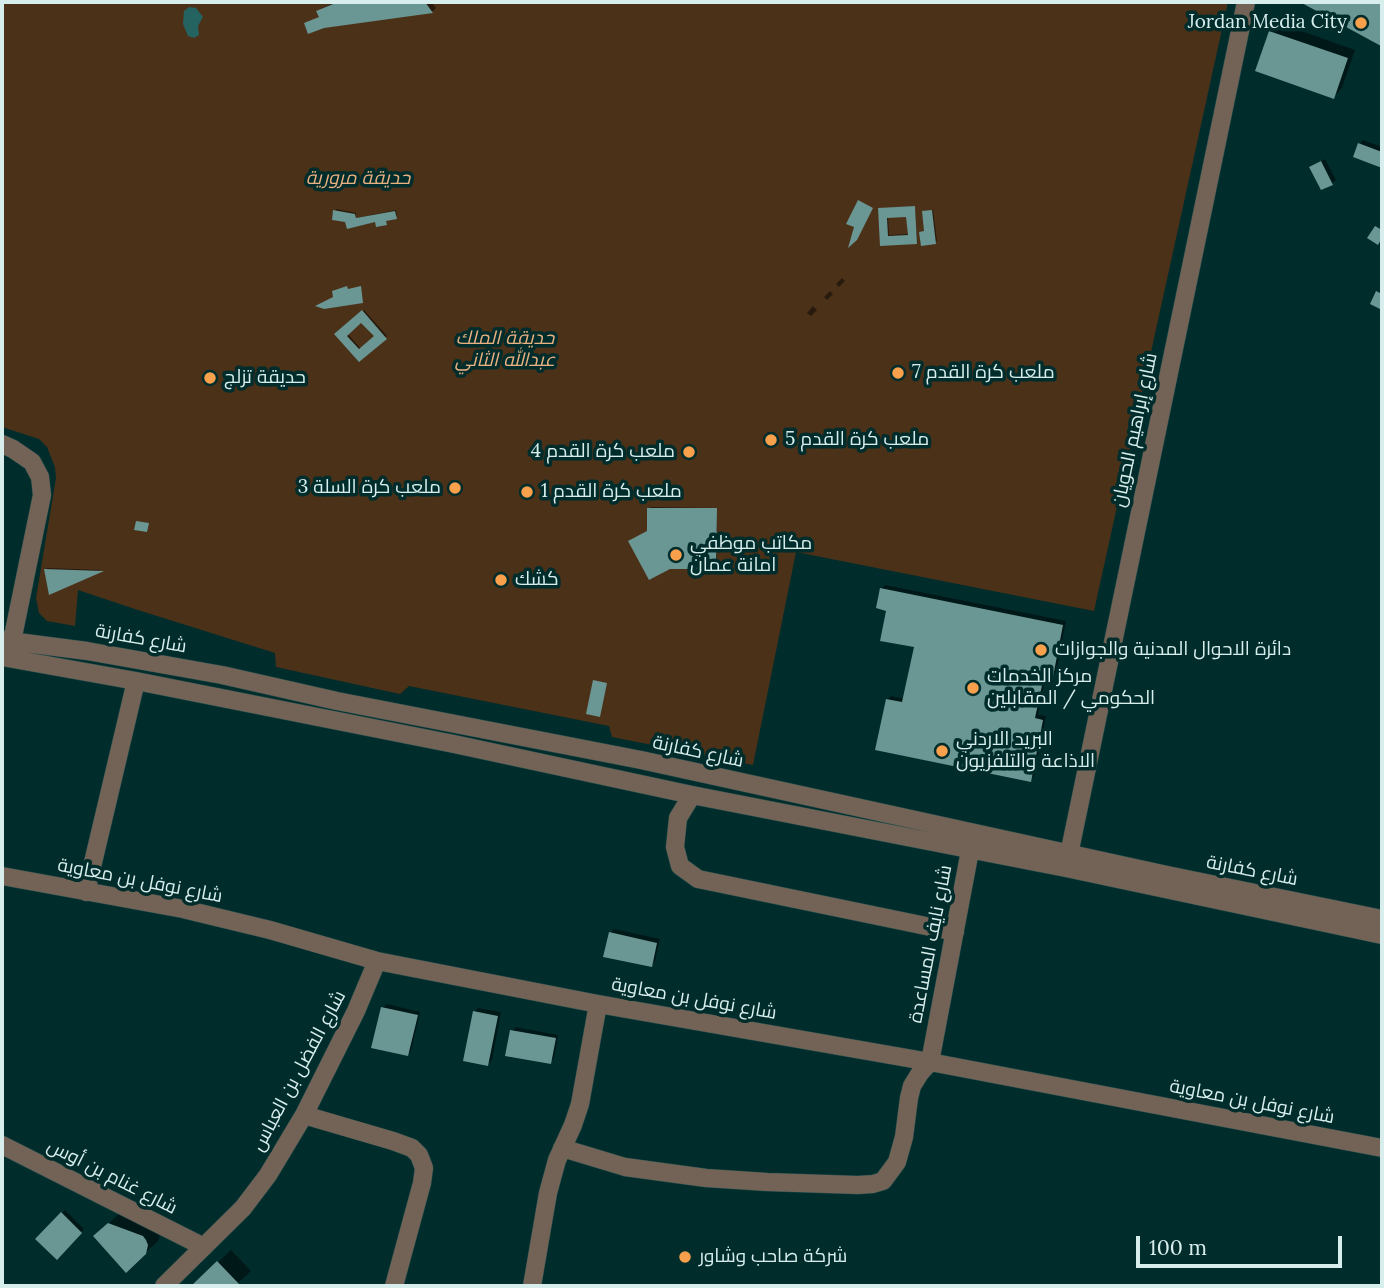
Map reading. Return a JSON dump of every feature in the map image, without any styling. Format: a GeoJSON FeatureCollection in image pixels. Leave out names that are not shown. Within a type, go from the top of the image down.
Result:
{"type":"FeatureCollection","features":[{"type":"Feature","properties":{"kind":"street","name":"شارع إبراهيم الحويان"},"geometry":{"type":"LineString","coordinates":[[1067,861],[1246,2]]}},
{"type":"Feature","properties":{"kind":"street"},"geometry":{"type":"LineString","coordinates":[[2,444],[32,462],[40,477],[42,495],[6,649]]}},
{"type":"Feature","properties":{"kind":"street","name":"شارع كفارنة"},"geometry":{"type":"LineString","coordinates":[[6,649],[136,681],[454,744],[692,795],[972,841]]}},
{"type":"Feature","properties":{"kind":"street","name":"شارع كفارنة"},"geometry":{"type":"LineString","coordinates":[[6,649],[222,675],[337,701],[641,760],[972,841],[1382,935]]}},
{"type":"Feature","properties":{"kind":"street"},"geometry":{"type":"LineString","coordinates":[[86,892],[136,681]]}},
{"type":"Feature","properties":{"kind":"street"},"geometry":{"type":"LineString","coordinates":[[692,795],[678,818],[675,847],[680,866],[698,879],[955,932]]}},
{"type":"Feature","properties":{"kind":"street","name":"شارع نايف المساعدة"},"geometry":{"type":"LineString","coordinates":[[930,1062],[972,841]]}},
{"type":"Feature","properties":{"kind":"street","name":"شارع كفارنة"},"geometry":{"type":"LineString","coordinates":[[1067,861],[1382,919]]}},
{"type":"Feature","properties":{"kind":"street","name":"شارع نوفل بن معاوية"},"geometry":{"type":"LineString","coordinates":[[2,876],[183,909],[270,930],[377,961],[1382,1148]]}},
{"type":"Feature","properties":{"kind":"street","name":"شارع الفضل بن العباس"},"geometry":{"type":"LineString","coordinates":[[163,1286],[243,1208],[268,1175],[304,1115],[356,1011],[377,961]]}},
{"type":"Feature","properties":{"kind":"street"},"geometry":{"type":"LineString","coordinates":[[532,1286],[548,1193],[557,1160],[580,1104],[598,1004]]}},
{"type":"Feature","properties":{"kind":"street"},"geometry":{"type":"LineString","coordinates":[[562,1148],[625,1167],[651,1171],[741,1181],[823,1185],[873,1184],[883,1181],[897,1162],[912,1086],[930,1062]]}},
{"type":"Feature","properties":{"kind":"street"},"geometry":{"type":"LineString","coordinates":[[304,1115],[393,1141],[412,1148],[419,1155],[424,1168],[422,1183],[394,1286]]}},
{"type":"Feature","properties":{"kind":"street","name":"شارع غنام بن أوس"},"geometry":{"type":"LineString","coordinates":[[3,1148],[204,1247]]}},
{"type":"Feature","properties":{"kind":"green space","name":"حديقة الملك عبدالله الثاني"},"geometry":{"type":"Polygon","coordinates":[[[2,2],[1228,2],[1094,611],[796,552],[753,765],[612,737],[609,726],[409,686],[400,694],[276,667],[275,653],[78,590],[75,626],[47,621],[39,613],[36,598],[56,478],[55,467],[47,447],[39,439],[2,427],[2,2]]]}},
{"type":"Feature","properties":{"kind":"water"},"geometry":{"type":"Polygon","coordinates":[[[189,7],[196,8],[203,17],[198,26],[199,35],[194,38],[188,36],[183,24],[184,11],[189,7]]]}},
{"type":"Feature","properties":{"kind":"building"},"geometry":{"type":"Polygon","coordinates":[[[338,2],[425,2],[433,13],[324,28],[308,34],[304,23],[319,17],[316,11],[338,2]]]}},
{"type":"Feature","properties":{"kind":"building","name":"Jordan Media City"},"geometry":{"type":"Polygon","coordinates":[[[1300,2],[1382,2],[1381,46],[1300,2]]]}},
{"type":"Feature","properties":{"kind":"building"},"geometry":{"type":"Polygon","coordinates":[[[1269,31],[1348,58],[1334,99],[1255,71],[1269,31]]]}},
{"type":"Feature","properties":{"kind":"building"},"geometry":{"type":"Polygon","coordinates":[[[1358,143],[1382,152],[1382,168],[1353,157],[1358,143]]]}},
{"type":"Feature","properties":{"kind":"building"},"geometry":{"type":"Polygon","coordinates":[[[1321,161],[1333,185],[1321,190],[1309,167],[1321,161]]]}},
{"type":"Feature","properties":{"kind":"building"},"geometry":{"type":"Polygon","coordinates":[[[858,200],[873,208],[857,240],[848,248],[854,227],[846,224],[858,200]]]}},
{"type":"Feature","properties":{"kind":"building"},"geometry":{"type":"Polygon","coordinates":[[[915,206],[917,244],[880,246],[878,208],[915,206]],[[906,217],[887,218],[888,236],[908,235],[906,217]]]}},
{"type":"Feature","properties":{"kind":"building"},"geometry":{"type":"Polygon","coordinates":[[[333,210],[355,214],[356,218],[395,211],[397,219],[386,221],[387,225],[376,227],[375,222],[347,229],[345,222],[332,220],[333,210]]]}},
{"type":"Feature","properties":{"kind":"building"},"geometry":{"type":"Polygon","coordinates":[[[932,210],[936,244],[921,246],[919,232],[924,231],[922,211],[932,210]]]}},
{"type":"Feature","properties":{"kind":"building"},"geometry":{"type":"Polygon","coordinates":[[[1375,226],[1382,230],[1378,245],[1367,238],[1375,226]]]}},
{"type":"Feature","properties":{"kind":"building"},"geometry":{"type":"Polygon","coordinates":[[[347,286],[348,289],[361,286],[363,303],[324,309],[315,306],[333,297],[332,291],[347,286]]]}},
{"type":"Feature","properties":{"kind":"building"},"geometry":{"type":"Polygon","coordinates":[[[1376,291],[1382,294],[1382,310],[1370,304],[1376,291]]]}},
{"type":"Feature","properties":{"kind":"building"},"geometry":{"type":"Polygon","coordinates":[[[362,310],[387,339],[359,362],[334,334],[362,310]],[[361,323],[347,336],[359,349],[374,336],[361,323]]]}},
{"type":"Feature","properties":{"kind":"building","name":"مكاتب موظفي امانة عمان"},"geometry":{"type":"Polygon","coordinates":[[[647,508],[717,508],[716,569],[670,569],[649,580],[628,541],[647,531],[647,508]]]}},
{"type":"Feature","properties":{"kind":"building"},"geometry":{"type":"Polygon","coordinates":[[[136,521],[149,523],[147,532],[134,530],[136,521]]]}},
{"type":"Feature","properties":{"kind":"building"},"geometry":{"type":"Polygon","coordinates":[[[44,569],[104,571],[49,595],[44,569]]]}},
{"type":"Feature","properties":{"kind":"building","name":"كشك"},"geometry":{"type":"Polygon","coordinates":[[[500,573],[506,574],[503,588],[497,586],[500,573]]]}},
{"type":"Feature","properties":{"kind":"building","name":"مركز الخدمات الحكومي / المقابلين"},"geometry":{"type":"Polygon","coordinates":[[[880,588],[1063,625],[1053,677],[1044,676],[1035,718],[1043,720],[1031,782],[875,750],[886,699],[902,702],[914,647],[880,641],[886,611],[876,608],[880,588]]]}},
{"type":"Feature","properties":{"kind":"building"},"geometry":{"type":"Polygon","coordinates":[[[593,680],[607,683],[600,717],[586,714],[593,680]]]}},
{"type":"Feature","properties":{"kind":"building"},"geometry":{"type":"Polygon","coordinates":[[[609,932],[657,943],[652,967],[603,957],[609,932]]]}},
{"type":"Feature","properties":{"kind":"building"},"geometry":{"type":"Polygon","coordinates":[[[381,1007],[418,1015],[408,1056],[371,1048],[381,1007]]]}},
{"type":"Feature","properties":{"kind":"building"},"geometry":{"type":"Polygon","coordinates":[[[473,1011],[498,1016],[488,1066],[463,1061],[473,1011]]]}},
{"type":"Feature","properties":{"kind":"building"},"geometry":{"type":"Polygon","coordinates":[[[510,1030],[556,1038],[551,1064],[505,1056],[510,1030]]]}},
{"type":"Feature","properties":{"kind":"building"},"geometry":{"type":"Polygon","coordinates":[[[61,1212],[82,1233],[57,1260],[35,1239],[61,1212]]]}},
{"type":"Feature","properties":{"kind":"building"},"geometry":{"type":"Polygon","coordinates":[[[108,1223],[143,1236],[148,1245],[146,1254],[126,1273],[93,1236],[108,1223]]]}},
{"type":"Feature","properties":{"kind":"building"},"geometry":{"type":"Polygon","coordinates":[[[217,1261],[240,1285],[191,1286],[217,1261]]]}},
{"type":"Feature","properties":{"kind":"place","name":"Jordan Media City"},"geometry":{"type":"Point","coordinates":[1361,23]}},
{"type":"Feature","properties":{"kind":"place","name":"ملعب كرة القدم 7"},"geometry":{"type":"Point","coordinates":[898,373]}},
{"type":"Feature","properties":{"kind":"place","name":"حديقة تزلج"},"geometry":{"type":"Point","coordinates":[210,378]}},
{"type":"Feature","properties":{"kind":"place","name":"ملعب كرة القدم 5"},"geometry":{"type":"Point","coordinates":[771,440]}},
{"type":"Feature","properties":{"kind":"place","name":"ملعب كرة القدم 4"},"geometry":{"type":"Point","coordinates":[689,452]}},
{"type":"Feature","properties":{"kind":"place","name":"ملعب كرة السلة 3"},"geometry":{"type":"Point","coordinates":[455,488]}},
{"type":"Feature","properties":{"kind":"place","name":"ملعب كرة القدم 1"},"geometry":{"type":"Point","coordinates":[527,492]}},
{"type":"Feature","properties":{"kind":"place","name":"مكاتب موظفي امانة عمان"},"geometry":{"type":"Point","coordinates":[676,555]}},
{"type":"Feature","properties":{"kind":"place","name":"كشك"},"geometry":{"type":"Point","coordinates":[501,580]}},
{"type":"Feature","properties":{"kind":"place","name":"دائرة الاحوال المدنية والجوازات"},"geometry":{"type":"Point","coordinates":[1041,650]}},
{"type":"Feature","properties":{"kind":"place","name":"مركز الخدمات الحكومي / المقابلين"},"geometry":{"type":"Point","coordinates":[973,688]}},
{"type":"Feature","properties":{"kind":"place","name":"البريد الاردني الاذاعة والتلفزيون"},"geometry":{"type":"Point","coordinates":[942,751]}},
{"type":"Feature","properties":{"kind":"place","name":"شركة صاحب وشاور"},"geometry":{"type":"Point","coordinates":[685,1257]}},
{"type":"Feature","properties":{"kind":"park label","name":"حديقة مرورية"},"geometry":{"type":"Point","coordinates":[358,179]}}]}
